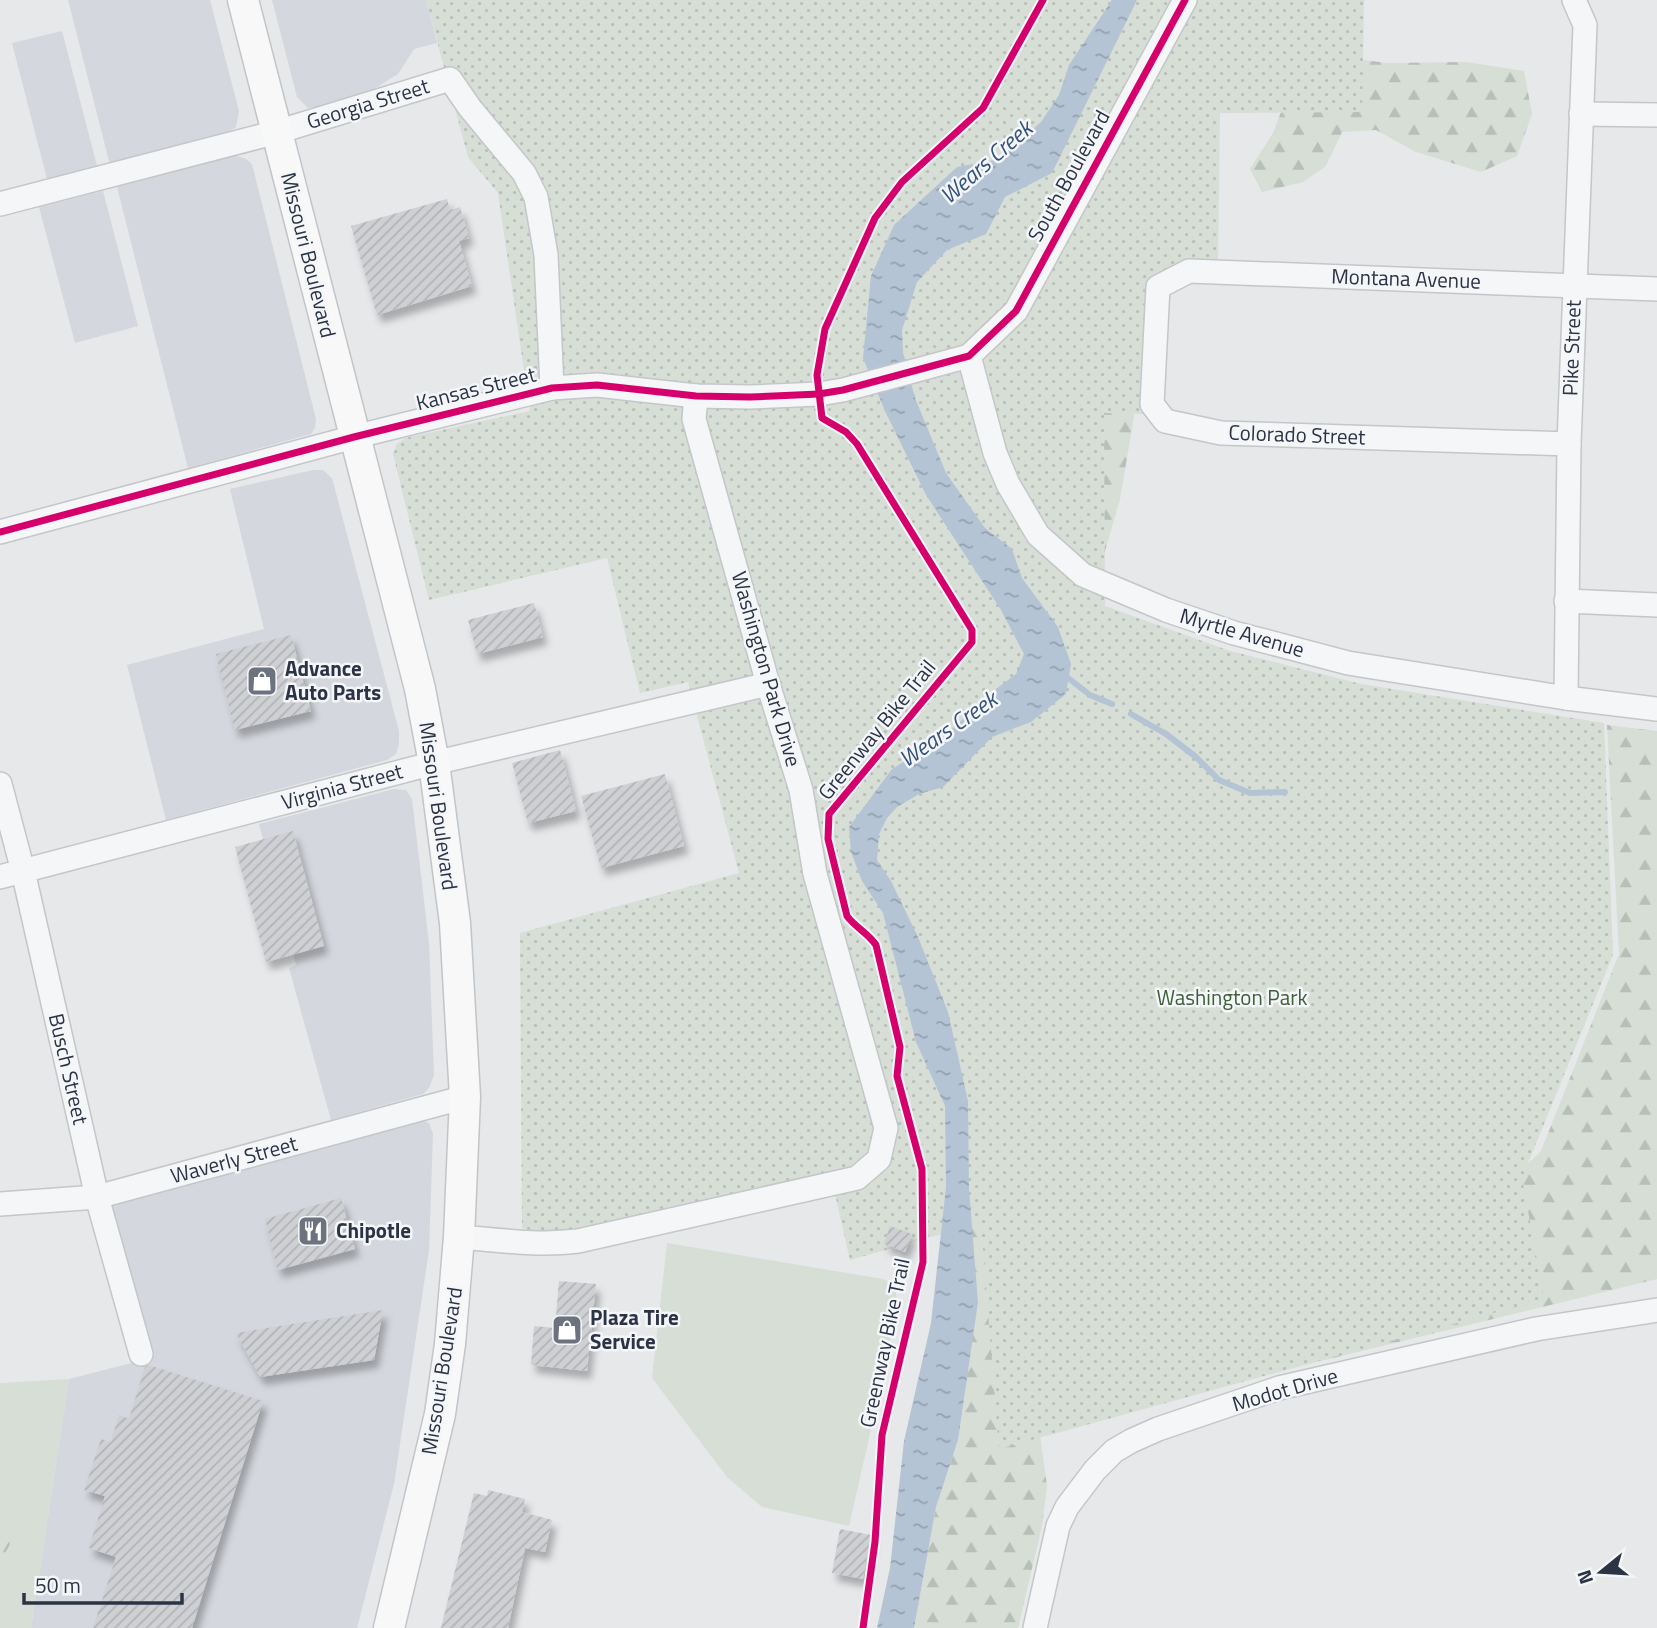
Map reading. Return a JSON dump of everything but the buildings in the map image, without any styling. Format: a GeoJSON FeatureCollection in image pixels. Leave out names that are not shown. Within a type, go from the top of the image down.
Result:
{"type":"FeatureCollection","features":[{"type":"Feature","properties":{"kind":"main road","name":"Missouri Boulevard"},"geometry":{"type":"LineString","coordinates":[[243,0],[420,689],[434,763],[455,923],[465,1097],[459,1237],[450,1344],[440,1414],[388,1628]]}},
{"type":"Feature","properties":{"kind":"street","name":"South Boulevard"},"geometry":{"type":"LineString","coordinates":[[969,356],[1016,311],[1185,0]]}},
{"type":"Feature","properties":{"kind":"street","name":"Pike Street"},"geometry":{"type":"LineString","coordinates":[[1566,698],[1569,444],[1585,25],[1574,0]]}},
{"type":"Feature","properties":{"kind":"street","name":"Georgia Street"},"geometry":{"type":"LineString","coordinates":[[0,204],[277,132],[450,79],[470,108],[524,173],[536,198],[546,255],[552,388]]}},
{"type":"Feature","properties":{"kind":"street"},"geometry":{"type":"LineString","coordinates":[[1581,114],[1657,115]]}},
{"type":"Feature","properties":{"kind":"street","name":"Montana Avenue"},"geometry":{"type":"LineString","coordinates":[[1158,287],[1189,271],[1657,289]]}},
{"type":"Feature","properties":{"kind":"street","name":"Colorado Street"},"geometry":{"type":"LineString","coordinates":[[1158,287],[1152,404],[1166,421],[1221,433],[1569,444]]}},
{"type":"Feature","properties":{"kind":"street","name":"Kansas Street"},"geometry":{"type":"LineString","coordinates":[[0,532],[354,437],[552,388],[597,385],[696,396],[819,394],[969,356]]}},
{"type":"Feature","properties":{"kind":"street","name":"Myrtle Avenue"},"geometry":{"type":"LineString","coordinates":[[969,356],[995,453],[1008,484],[1038,535],[1083,575],[1166,610],[1234,633],[1348,663],[1566,698],[1657,709]]}},
{"type":"Feature","properties":{"kind":"street","name":"Washington Park Drive"},"geometry":{"type":"LineString","coordinates":[[459,1237],[555,1244],[653,1225],[858,1178],[878,1159],[886,1128],[815,874],[801,790],[768,684],[694,419],[696,396]]}},
{"type":"Feature","properties":{"kind":"street"},"geometry":{"type":"LineString","coordinates":[[1566,601],[1657,605]]}},
{"type":"Feature","properties":{"kind":"street","name":"Virginia Street"},"geometry":{"type":"LineString","coordinates":[[0,877],[434,763],[768,684]]}},
{"type":"Feature","properties":{"kind":"street","name":"Busch Street"},"geometry":{"type":"LineString","coordinates":[[0,784],[23,871],[97,1197],[141,1354]]}},
{"type":"Feature","properties":{"kind":"street","name":"Waverly Street"},"geometry":{"type":"LineString","coordinates":[[0,1204],[97,1197],[465,1097]]}},
{"type":"Feature","properties":{"kind":"street","name":"Modot Drive"},"geometry":{"type":"LineString","coordinates":[[1035,1628],[1058,1526],[1068,1507],[1095,1470],[1114,1451],[1131,1441],[1157,1429],[1279,1388],[1536,1329],[1657,1310]]}},
{"type":"Feature","properties":{"kind":"shaded area"},"geometry":{"type":"Polygon","coordinates":[[[68,0],[210,0],[239,111],[236,127],[224,135],[110,165],[68,0]]]}},
{"type":"Feature","properties":{"kind":"shaded area"},"geometry":{"type":"Polygon","coordinates":[[[272,0],[426,0],[437,43],[414,49],[398,74],[374,89],[326,106],[308,108],[297,97],[272,0]]]}},
{"type":"Feature","properties":{"kind":"shaded area"},"geometry":{"type":"Polygon","coordinates":[[[62,31],[97,166],[47,179],[12,43],[62,31]]]}},
{"type":"Feature","properties":{"kind":"shaded area"},"geometry":{"type":"Polygon","coordinates":[[[237,156],[252,164],[316,419],[315,428],[311,434],[188,468],[117,187],[224,157],[237,156]]]}},
{"type":"Feature","properties":{"kind":"shaded area"},"geometry":{"type":"Polygon","coordinates":[[[103,191],[138,326],[75,343],[39,207],[103,191]]]}},
{"type":"Feature","properties":{"kind":"shaded area"},"geometry":{"type":"Polygon","coordinates":[[[323,470],[332,478],[399,731],[396,754],[387,760],[166,820],[127,665],[264,629],[230,489],[323,470]]]}},
{"type":"Feature","properties":{"kind":"shaded area"},"geometry":{"type":"Polygon","coordinates":[[[394,789],[406,790],[412,799],[429,943],[434,1075],[429,1088],[423,1094],[331,1120],[289,968],[296,965],[259,824],[394,789]]]}},
{"type":"Feature","properties":{"kind":"shaded area"},"geometry":{"type":"Polygon","coordinates":[[[421,1120],[429,1123],[433,1134],[429,1250],[394,1484],[357,1628],[31,1628],[69,1379],[151,1358],[110,1209],[112,1204],[421,1120]]]}},
{"type":"Feature","properties":{"kind":"green space","name":"Washington Park"},"geometry":{"type":"Polygon","coordinates":[[[426,0],[1364,0],[1362,112],[1220,113],[1218,260],[1187,263],[1167,273],[1144,373],[1144,414],[1104,413],[1105,606],[1230,651],[1361,684],[1604,723],[1613,955],[1522,1178],[1544,1299],[999,1449],[981,1223],[850,1260],[830,1172],[549,1235],[522,1228],[520,933],[739,873],[688,682],[640,693],[607,558],[429,600],[393,454],[397,444],[405,438],[530,411],[498,193],[468,157],[426,0]]]}},
{"type":"Feature","properties":{"kind":"green space"},"geometry":{"type":"Polygon","coordinates":[[[1200,12],[1338,57],[1388,63],[1466,62],[1524,71],[1532,114],[1517,156],[1481,172],[1416,152],[1376,130],[1342,132],[1326,166],[1303,182],[1262,192],[1250,169],[1273,133],[1289,91],[1233,97],[1177,163],[1120,499],[1103,558],[1031,443],[1200,12]]]}},
{"type":"Feature","properties":{"kind":"green space"},"geometry":{"type":"Polygon","coordinates":[[[1607,725],[1657,731],[1657,1279],[1128,1408],[1492,1198],[1541,1151],[1619,954],[1607,725]]]}},
{"type":"Feature","properties":{"kind":"green space"},"geometry":{"type":"Polygon","coordinates":[[[991,1186],[1037,1413],[1047,1486],[1042,1526],[1018,1628],[914,1628],[936,1507],[958,1440],[969,1189],[991,1186]]]}},
{"type":"Feature","properties":{"kind":"green space"},"geometry":{"type":"Polygon","coordinates":[[[667,1243],[883,1279],[893,1285],[897,1297],[886,1363],[849,1526],[762,1507],[727,1477],[652,1378],[667,1243]]]}},
{"type":"Feature","properties":{"kind":"green space"},"geometry":{"type":"Polygon","coordinates":[[[69,1379],[31,1628],[0,1628],[0,1557],[4,1555],[4,1517],[0,1517],[0,1383],[69,1379]]]}},
{"type":"Feature","properties":{"kind":"green space"},"geometry":{"type":"Polygon","coordinates":[[[0,1517],[4,1517],[13,1539],[0,1557],[0,1517]]]}},
{"type":"Feature","properties":{"kind":"water","name":"Wears Creek"},"geometry":{"type":"Polygon","coordinates":[[[1112,0],[1137,0],[1052,173],[1005,197],[986,234],[947,250],[917,282],[902,330],[903,352],[915,398],[946,473],[985,528],[1012,549],[1022,578],[1058,627],[1071,664],[1066,694],[1031,722],[992,737],[943,787],[919,794],[897,807],[887,818],[879,834],[877,860],[891,881],[918,937],[948,1012],[968,1101],[969,1189],[978,1302],[958,1440],[936,1507],[914,1628],[877,1628],[890,1568],[904,1441],[931,1323],[946,1187],[945,1106],[916,1042],[883,913],[862,881],[851,852],[849,827],[892,769],[941,739],[1016,674],[1024,654],[1001,610],[926,495],[885,411],[863,358],[871,276],[894,225],[957,167],[1000,159],[1041,122],[1059,95],[1069,65],[1112,0]]]}},
{"type":"Feature","properties":{"kind":"waterway"},"geometry":{"type":"LineString","coordinates":[[1063,674],[1090,695],[1112,704]]}},
{"type":"Feature","properties":{"kind":"waterway"},"geometry":{"type":"LineString","coordinates":[[1131,714],[1166,734],[1196,757],[1219,780],[1250,793],[1285,792]]}},
{"type":"Feature","properties":{"kind":"cycle path","name":"Greenway Bike Trail"},"geometry":{"type":"LineString","coordinates":[[863,1628],[875,1542],[882,1435],[923,1262],[922,1169],[897,1076],[900,1047],[876,945],[847,916],[828,839],[829,814],[972,642],[972,630],[857,444],[846,432],[822,418],[817,375],[825,329],[875,218],[902,182],[983,108],[1043,0]]}},
{"type":"Feature","properties":{"kind":"cycle path"},"geometry":{"type":"LineString","coordinates":[[0,532],[354,437],[552,388],[597,385],[696,396],[819,394],[969,356],[1016,311],[1185,0]]}},
{"type":"Feature","properties":{"kind":"place","name":"Advance Auto Parts"},"geometry":{"type":"Point","coordinates":[262,681]}},
{"type":"Feature","properties":{"kind":"place","name":"Chipotle"},"geometry":{"type":"Point","coordinates":[313,1231]}},
{"type":"Feature","properties":{"kind":"place","name":"Plaza Tire Service"},"geometry":{"type":"Point","coordinates":[567,1330]}}]}
